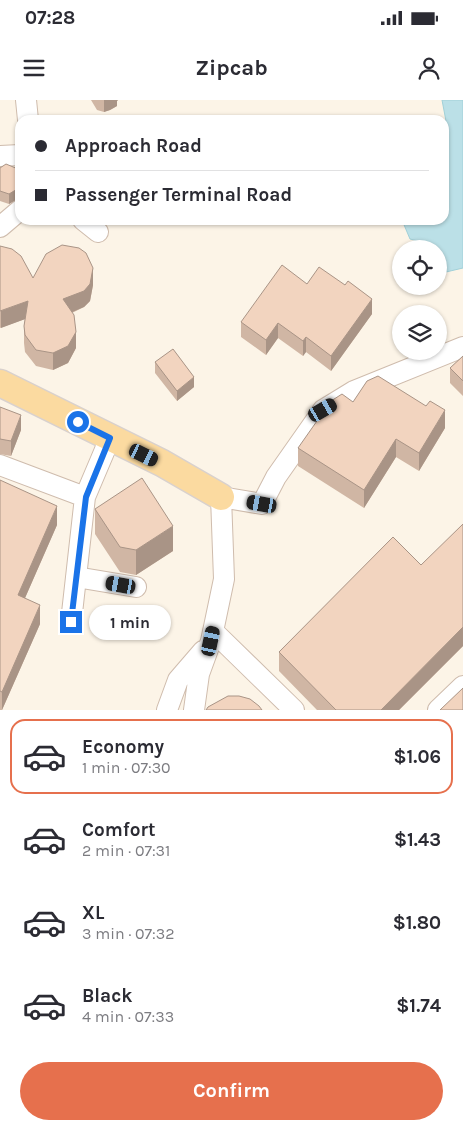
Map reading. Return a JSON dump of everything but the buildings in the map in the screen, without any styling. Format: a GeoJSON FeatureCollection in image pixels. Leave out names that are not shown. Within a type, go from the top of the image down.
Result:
{"type":"FeatureCollection","features":[{"type":"Feature","properties":{"kind":"main road"},"geometry":{"type":"LineString","coordinates":[[0,383],[162,463],[221,497]]}},
{"type":"Feature","properties":{"kind":"street"},"geometry":{"type":"LineString","coordinates":[[26,100],[28,115]]}},
{"type":"Feature","properties":{"kind":"street"},"geometry":{"type":"LineString","coordinates":[[0,156],[15,155]]}},
{"type":"Feature","properties":{"kind":"street"},"geometry":{"type":"LineString","coordinates":[[0,226],[15,214]]}},
{"type":"Feature","properties":{"kind":"street"},"geometry":{"type":"LineString","coordinates":[[194,710],[199,674],[212,636],[224,579],[221,497],[262,504],[276,478],[323,410],[354,392],[463,346]]}},
{"type":"Feature","properties":{"kind":"street"},"geometry":{"type":"LineString","coordinates":[[71,622],[86,497],[110,438]]}},
{"type":"Feature","properties":{"kind":"street"},"geometry":{"type":"LineString","coordinates":[[0,466],[86,497]]}},
{"type":"Feature","properties":{"kind":"street"},"geometry":{"type":"LineString","coordinates":[[76,577],[136,588]]}},
{"type":"Feature","properties":{"kind":"street"},"geometry":{"type":"LineString","coordinates":[[167,710],[178,680],[212,636]]}},
{"type":"Feature","properties":{"kind":"street"},"geometry":{"type":"LineString","coordinates":[[212,636],[294,710]]}},
{"type":"Feature","properties":{"kind":"street"},"geometry":{"type":"LineString","coordinates":[[438,710],[463,686]]}},
{"type":"Feature","properties":{"kind":"water"},"geometry":{"type":"Polygon","coordinates":[[[442,100],[463,100],[463,268],[447,272],[447,240],[410,239],[404,225],[449,225],[449,115],[445,115],[442,100]]]}},
{"type":"Feature","properties":{"kind":"route"},"geometry":{"type":"LineString","coordinates":[[71,622],[86,497],[110,438],[78,422]]}}]}
